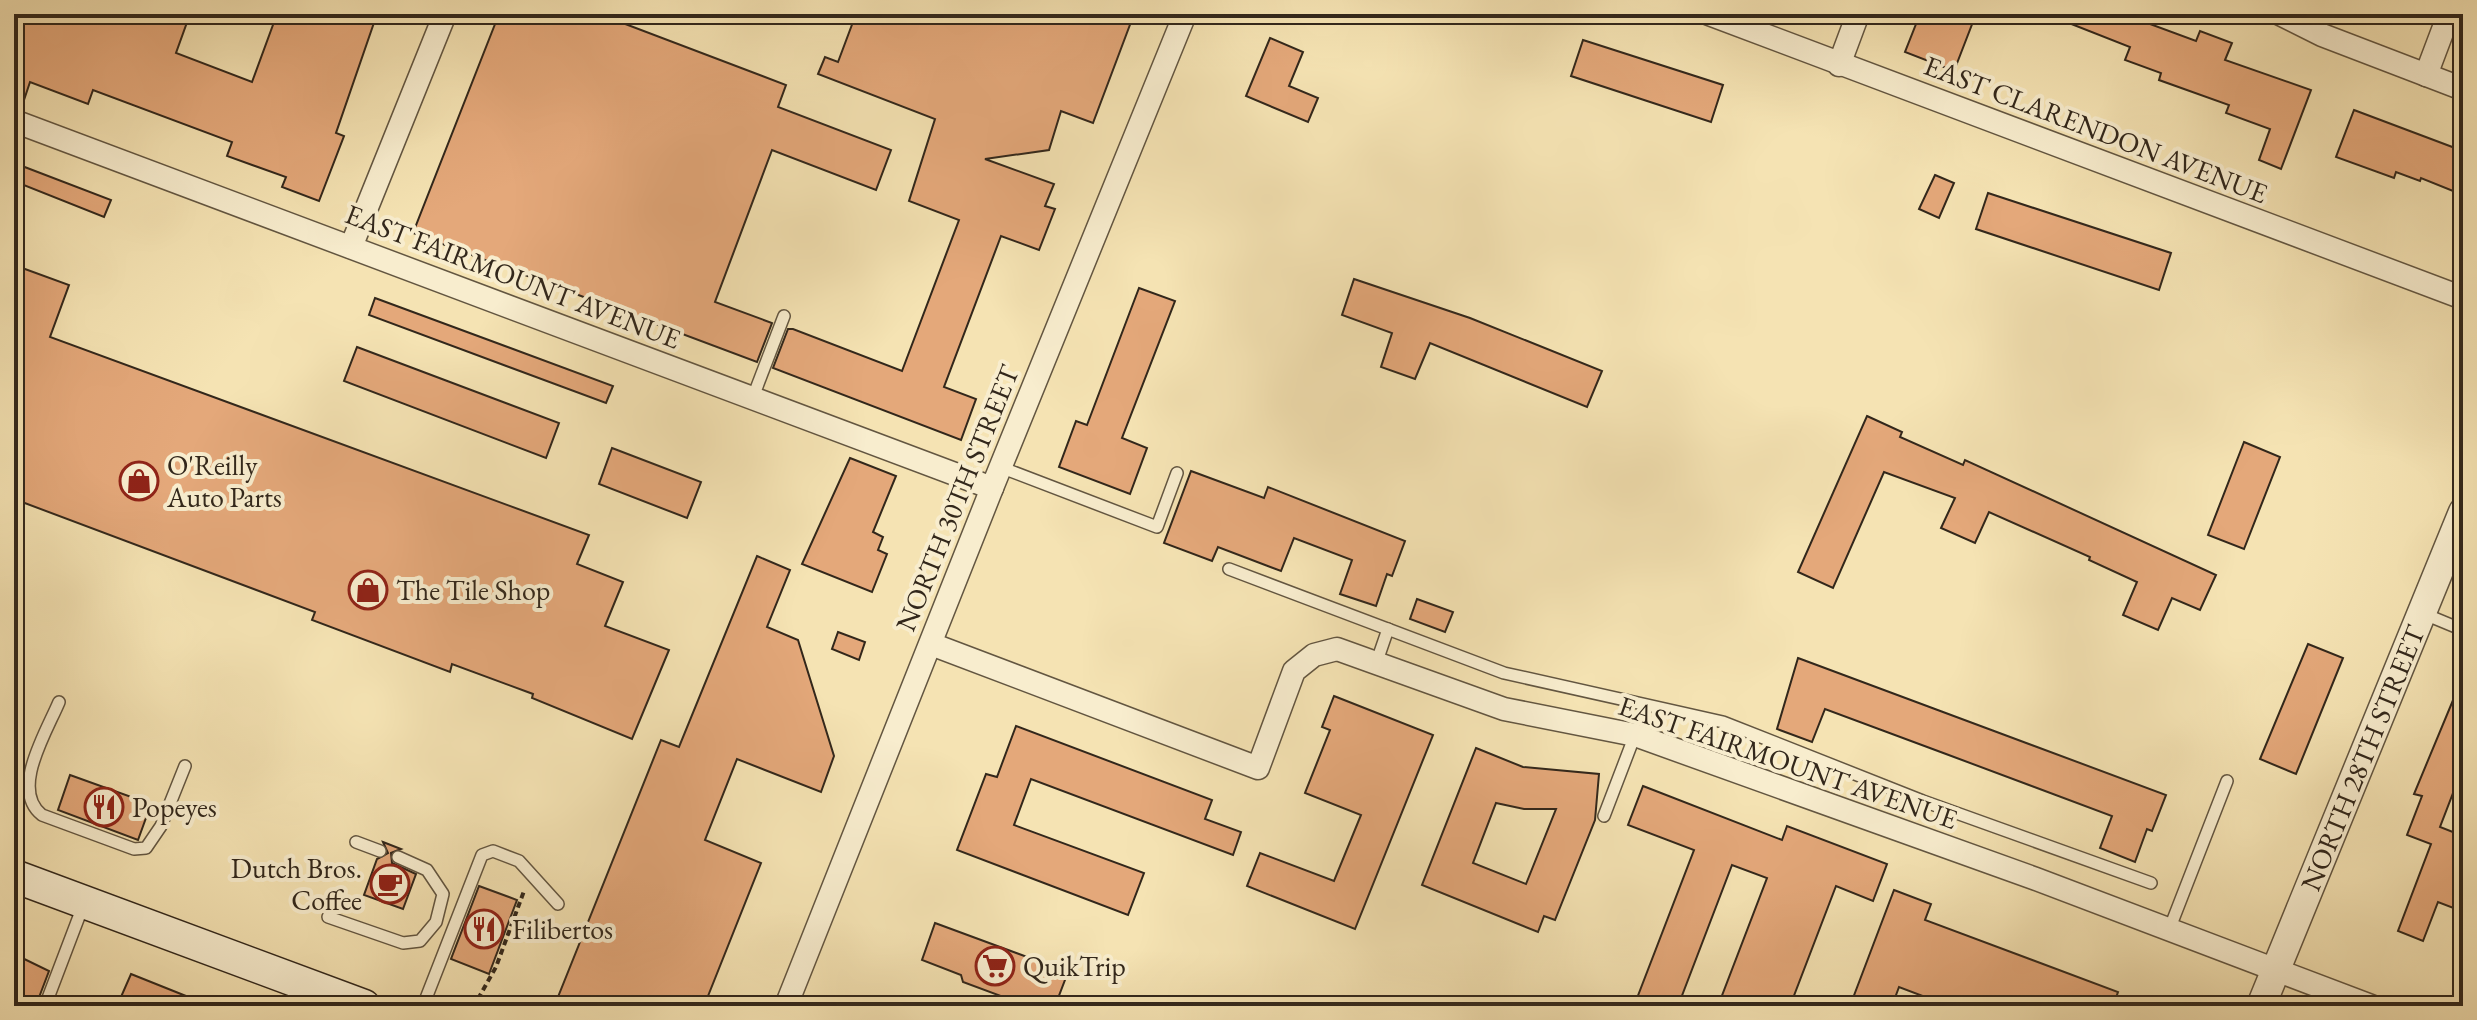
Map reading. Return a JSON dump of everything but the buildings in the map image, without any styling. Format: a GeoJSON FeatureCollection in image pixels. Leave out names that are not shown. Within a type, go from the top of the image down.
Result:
{"type":"FeatureCollection","features":[{"type":"Feature","properties":{"kind":"main road"},"geometry":{"type":"LineString","coordinates":[[15,880],[85,902],[364,1006]]}},
{"type":"Feature","properties":{"kind":"street"},"geometry":{"type":"LineString","coordinates":[[351,247],[445,14]]}},
{"type":"Feature","properties":{"kind":"street","name":"NORTH 30TH STREET"},"geometry":{"type":"LineString","coordinates":[[786,1006],[1185,14]]}},
{"type":"Feature","properties":{"kind":"street","name":"EAST CLARENDON AVENUE"},"geometry":{"type":"LineString","coordinates":[[1709,14],[2463,298]]}},
{"type":"Feature","properties":{"kind":"street"},"geometry":{"type":"LineString","coordinates":[[1839,65],[1858,14]]}},
{"type":"Feature","properties":{"kind":"street"},"geometry":{"type":"LineString","coordinates":[[2280,14],[2322,35],[2463,89]]}},
{"type":"Feature","properties":{"kind":"street"},"geometry":{"type":"LineString","coordinates":[[2426,75],[2449,14]]}},
{"type":"Feature","properties":{"kind":"street","name":"EAST FAIRMOUNT AVENUE"},"geometry":{"type":"LineString","coordinates":[[14,121],[753,397],[996,478]]}},
{"type":"Feature","properties":{"kind":"street","name":"NORTH 28TH STREET"},"geometry":{"type":"LineString","coordinates":[[2261,1006],[2463,512]]}},
{"type":"Feature","properties":{"kind":"street","name":"EAST FAIRMOUNT AVENUE"},"geometry":{"type":"LineString","coordinates":[[931,644],[1258,768],[1294,671],[1314,655],[1337,649],[1504,709],[1635,735],[2371,1006]]}},
{"type":"Feature","properties":{"kind":"lane"},"geometry":{"type":"LineString","coordinates":[[753,397],[784,316]]}},
{"type":"Feature","properties":{"kind":"lane"},"geometry":{"type":"LineString","coordinates":[[996,478],[1157,527],[1177,473]]}},
{"type":"Feature","properties":{"kind":"lane"},"geometry":{"type":"LineString","coordinates":[[1229,569],[1504,673],[1723,722],[1937,807],[2151,883]]}},
{"type":"Feature","properties":{"kind":"lane"},"geometry":{"type":"LineString","coordinates":[[2422,613],[2463,630]]}},
{"type":"Feature","properties":{"kind":"lane"},"geometry":{"type":"LineString","coordinates":[[1377,661],[1388,629]]}},
{"type":"Feature","properties":{"kind":"lane"},"geometry":{"type":"LineString","coordinates":[[59,702],[29,786],[30,806],[42,815],[134,849],[146,848],[161,826],[185,766]]}},
{"type":"Feature","properties":{"kind":"lane"},"geometry":{"type":"LineString","coordinates":[[1604,816],[1635,735]]}},
{"type":"Feature","properties":{"kind":"lane"},"geometry":{"type":"LineString","coordinates":[[2169,930],[2227,781]]}},
{"type":"Feature","properties":{"kind":"lane"},"geometry":{"type":"LineString","coordinates":[[356,842],[380,851]]}},
{"type":"Feature","properties":{"kind":"lane"},"geometry":{"type":"LineString","coordinates":[[423,1006],[482,855],[493,851],[519,861],[558,904]]}},
{"type":"Feature","properties":{"kind":"lane"},"geometry":{"type":"LineString","coordinates":[[328,917],[403,943],[420,941],[436,922],[443,894],[427,870],[398,857]]}},
{"type":"Feature","properties":{"kind":"lane"},"geometry":{"type":"LineString","coordinates":[[45,1006],[85,902]]}},
{"type":"Feature","properties":{"kind":"path"},"geometry":{"type":"LineString","coordinates":[[478,999],[496,967],[524,890]]}},
{"type":"Feature","properties":{"kind":"place","name":"O'Reilly Auto Parts"},"geometry":{"type":"Point","coordinates":[139,481]}},
{"type":"Feature","properties":{"kind":"place","name":"The Tile Shop"},"geometry":{"type":"Point","coordinates":[368,590]}},
{"type":"Feature","properties":{"kind":"place","name":"Popeyes"},"geometry":{"type":"Point","coordinates":[104,807]}},
{"type":"Feature","properties":{"kind":"place","name":"Dutch Bros. Coffee"},"geometry":{"type":"Point","coordinates":[390,884]}},
{"type":"Feature","properties":{"kind":"place","name":"Filibertos"},"geometry":{"type":"Point","coordinates":[484,929]}},
{"type":"Feature","properties":{"kind":"place","name":"QuikTrip"},"geometry":{"type":"Point","coordinates":[995,966]}}]}
